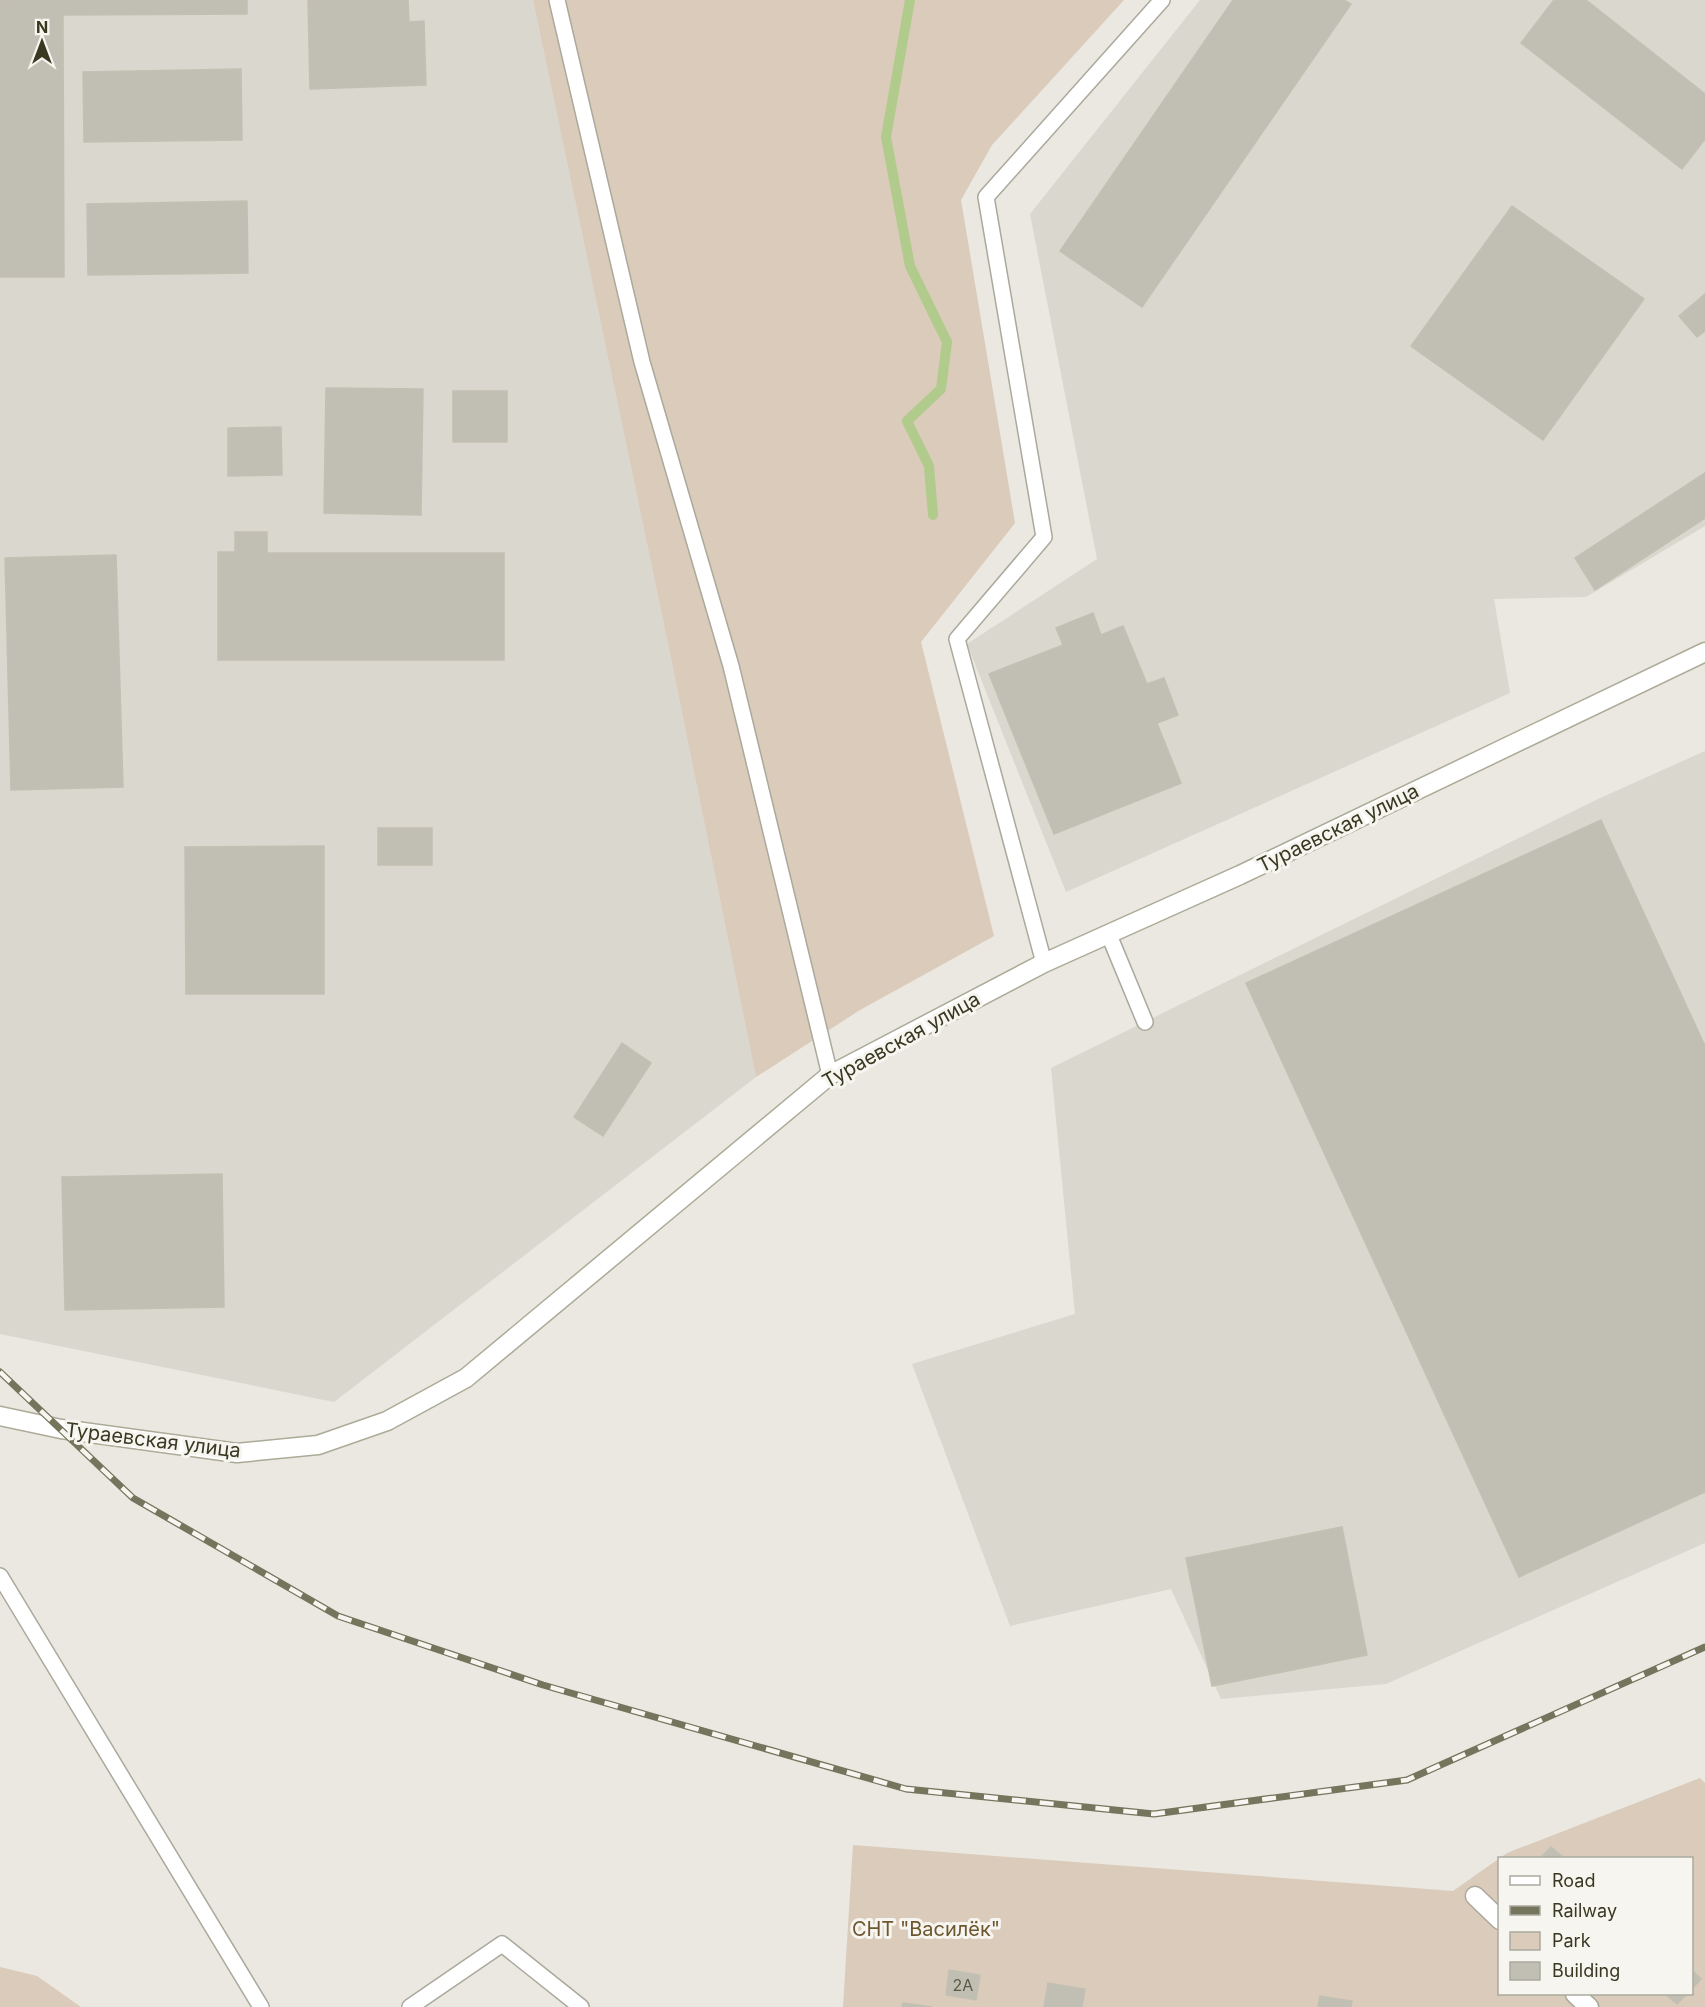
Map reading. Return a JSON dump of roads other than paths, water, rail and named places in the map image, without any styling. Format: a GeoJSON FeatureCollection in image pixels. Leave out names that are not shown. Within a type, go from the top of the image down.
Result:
{"type":"FeatureCollection","features":[{"type":"Feature","properties":{"kind":"main road","name":"Тураевская улица"},"geometry":{"type":"LineString","coordinates":[[0,1416],[61,1429],[237,1453],[318,1445],[387,1421],[466,1378],[830,1075],[1044,963],[1250,870],[1705,652]]}},
{"type":"Feature","properties":{"kind":"main road"},"geometry":{"type":"LineString","coordinates":[[1475,1896],[1498,1918]]}},
{"type":"Feature","properties":{"kind":"main road"},"geometry":{"type":"LineString","coordinates":[[1576,1995],[1589,2007]]}},
{"type":"Feature","properties":{"kind":"lane"},"geometry":{"type":"LineString","coordinates":[[557,0],[642,362],[731,666],[830,1075]]}},
{"type":"Feature","properties":{"kind":"lane"},"geometry":{"type":"LineString","coordinates":[[1044,963],[957,639],[1044,537],[986,197],[1162,0]]}},
{"type":"Feature","properties":{"kind":"lane"},"geometry":{"type":"LineString","coordinates":[[1108,935],[1145,1022]]}},
{"type":"Feature","properties":{"kind":"lane"},"geometry":{"type":"LineString","coordinates":[[0,1576],[261,2007]]}},
{"type":"Feature","properties":{"kind":"lane"},"geometry":{"type":"LineString","coordinates":[[410,2007],[502,1944],[581,2007]]}},
{"type":"Feature","properties":{"kind":"waterway"},"geometry":{"type":"LineString","coordinates":[[910,0],[886,137],[910,266],[947,342],[941,389],[907,421],[929,466],[933,515]]}},
{"type":"Feature","properties":{"kind":"railway"},"geometry":{"type":"LineString","coordinates":[[0,1372],[133,1498],[338,1616],[543,1685],[906,1789],[1154,1814],[1407,1780],[1705,1647]]}},
{"type":"Feature","properties":{"kind":"park label","name":"СНТ \"Василёк\""},"geometry":{"type":"Point","coordinates":[926,1929]}}]}
